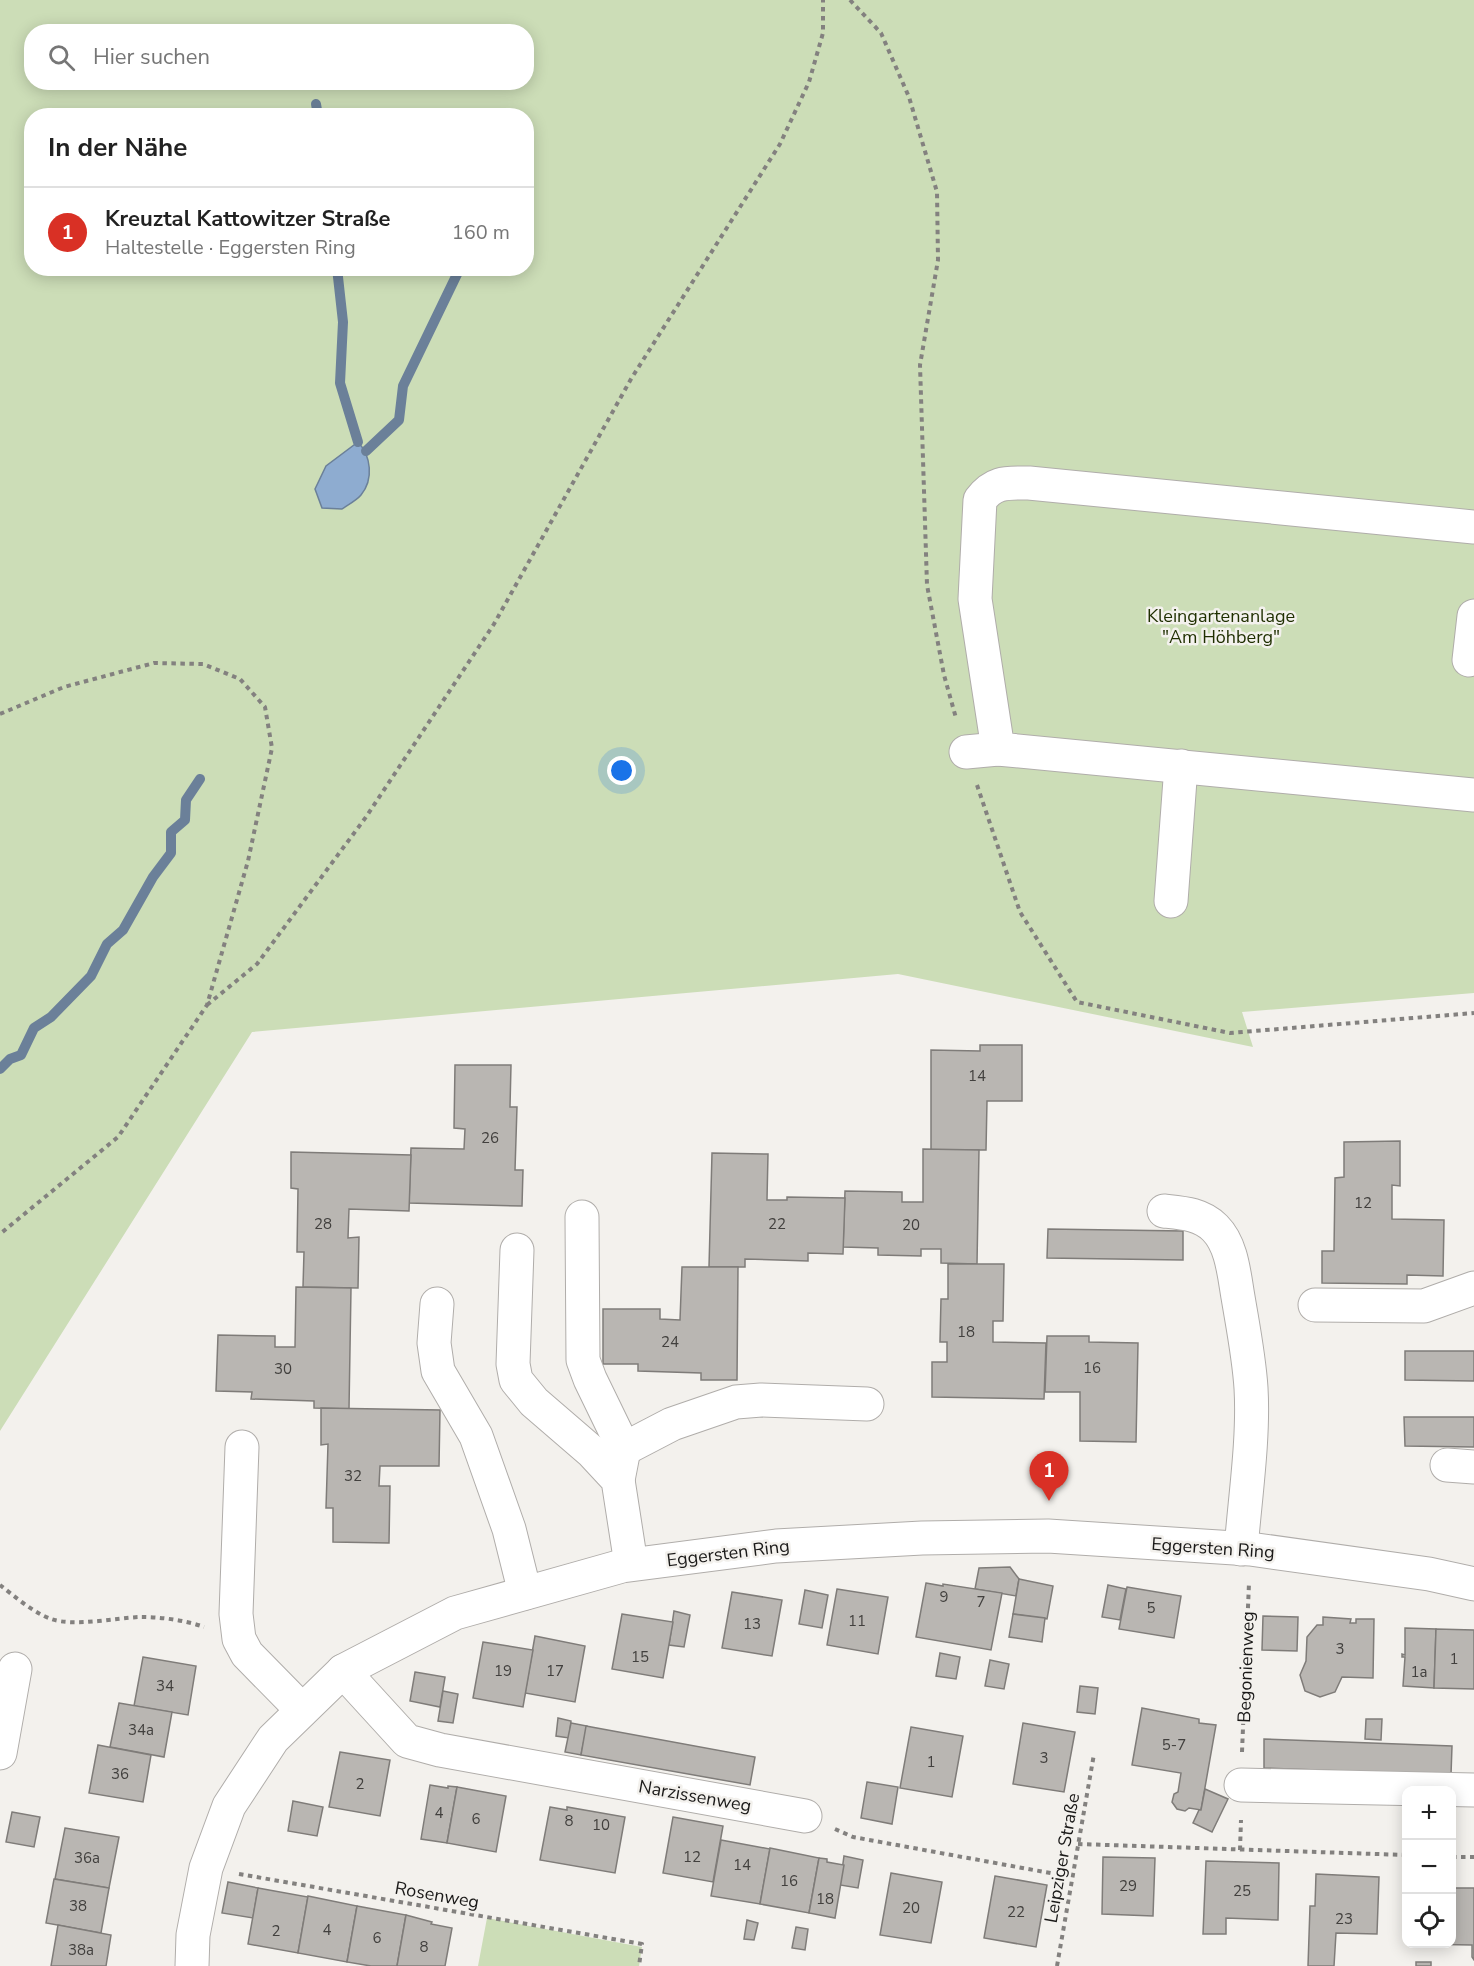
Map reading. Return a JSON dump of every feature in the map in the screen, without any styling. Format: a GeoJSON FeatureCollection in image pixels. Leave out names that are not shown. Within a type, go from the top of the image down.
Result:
{"type":"FeatureCollection","features":[{"type":"Feature","properties":{"kind":"street"},"geometry":{"type":"LineString","coordinates":[[998,749],[975,599],[980,500],[988,489],[1003,483],[1029,483],[1474,527]]}},
{"type":"Feature","properties":{"kind":"street"},"geometry":{"type":"LineString","coordinates":[[1469,660],[1474,616]]}},
{"type":"Feature","properties":{"kind":"street"},"geometry":{"type":"LineString","coordinates":[[966,752],[998,749],[1474,795]]}},
{"type":"Feature","properties":{"kind":"street"},"geometry":{"type":"LineString","coordinates":[[1171,901],[1181,766]]}},
{"type":"Feature","properties":{"kind":"street"},"geometry":{"type":"LineString","coordinates":[[1164,1211],[1192,1214],[1214,1227],[1226,1242],[1232,1266],[1247,1345],[1251,1390],[1246,1549]]}},
{"type":"Feature","properties":{"kind":"street"},"geometry":{"type":"LineString","coordinates":[[582,1217],[584,1360],[621,1464],[631,1564]]}},
{"type":"Feature","properties":{"kind":"street"},"geometry":{"type":"LineString","coordinates":[[517,1250],[513,1364],[516,1380],[534,1402],[592,1452],[621,1464]]}},
{"type":"Feature","properties":{"kind":"street"},"geometry":{"type":"LineString","coordinates":[[1315,1305],[1424,1306],[1474,1288]]}},
{"type":"Feature","properties":{"kind":"street"},"geometry":{"type":"LineString","coordinates":[[437,1305],[434,1343],[438,1371],[476,1436],[509,1529],[525,1593]]}},
{"type":"Feature","properties":{"kind":"street"},"geometry":{"type":"LineString","coordinates":[[621,1464],[672,1424],[736,1402],[761,1400],[867,1404]]}},
{"type":"Feature","properties":{"kind":"street"},"geometry":{"type":"LineString","coordinates":[[242,1447],[236,1614],[239,1639],[247,1654],[302,1710]]}},
{"type":"Feature","properties":{"kind":"street","name":"Eggersten Ring"},"geometry":{"type":"LineString","coordinates":[[192,1966],[193,1935],[206,1868],[229,1806],[273,1739],[343,1671],[455,1613],[631,1564],[776,1546],[922,1538],[1048,1536],[1246,1549],[1429,1574],[1474,1584]]}},
{"type":"Feature","properties":{"kind":"street"},"geometry":{"type":"LineString","coordinates":[[0,1754],[15,1669]]}},
{"type":"Feature","properties":{"kind":"street","name":"Narzissenweg"},"geometry":{"type":"LineString","coordinates":[[343,1671],[407,1741],[441,1750],[805,1816]]}},
{"type":"Feature","properties":{"kind":"street"},"geometry":{"type":"LineString","coordinates":[[1241,1785],[1474,1790]]}},
{"type":"Feature","properties":{"kind":"path"},"geometry":{"type":"LineString","coordinates":[[0,1234],[118,1137],[207,1005],[257,964],[366,817],[494,624],[632,379],[780,144],[812,72],[823,33],[823,0]]}},
{"type":"Feature","properties":{"kind":"path"},"geometry":{"type":"LineString","coordinates":[[850,0],[881,33],[909,97],[937,192],[938,260],[920,365],[927,585],[944,675],[966,752],[1020,912],[1077,1002],[1230,1033],[1474,1013]]}},
{"type":"Feature","properties":{"kind":"path"},"geometry":{"type":"LineString","coordinates":[[0,714],[64,687],[154,663],[203,664],[240,679],[265,707],[272,748],[248,861],[207,1005]]}},
{"type":"Feature","properties":{"kind":"path","name":"Begonienweg"},"geometry":{"type":"LineString","coordinates":[[1240,1850],[1246,1549]]}},
{"type":"Feature","properties":{"kind":"path"},"geometry":{"type":"LineString","coordinates":[[0,1585],[15,1598],[51,1619],[84,1622],[142,1617],[190,1622],[239,1639]]}},
{"type":"Feature","properties":{"kind":"path","name":"Leipziger Straße"},"geometry":{"type":"LineString","coordinates":[[1057,1966],[1094,1754]]}},
{"type":"Feature","properties":{"kind":"path"},"geometry":{"type":"LineString","coordinates":[[805,1816],[853,1837],[1072,1877]]}},
{"type":"Feature","properties":{"kind":"path"},"geometry":{"type":"LineString","coordinates":[[1078,1844],[1402,1855]]}},
{"type":"Feature","properties":{"kind":"path"},"geometry":{"type":"LineString","coordinates":[[1456,1857],[1474,1857]]}},
{"type":"Feature","properties":{"kind":"path","name":"Rosenweg"},"geometry":{"type":"LineString","coordinates":[[206,1868],[642,1944],[639,1966]]}},
{"type":"Feature","properties":{"kind":"green space","name":"Kleingartenanlage \"Am Höhberg\""},"geometry":{"type":"Polygon","coordinates":[[[0,0],[1474,0],[1474,993],[1242,1012],[1253,1047],[898,974],[252,1032],[0,1431],[0,0]]]}},
{"type":"Feature","properties":{"kind":"green space"},"geometry":{"type":"Polygon","coordinates":[[[487,1918],[642,1947],[639,1966],[478,1966],[487,1918]]]}},
{"type":"Feature","properties":{"kind":"water"},"geometry":{"type":"Polygon","coordinates":[[[358,442],[368,461],[369,475],[365,489],[357,499],[342,509],[322,508],[315,489],[326,466],[358,442]]]}},
{"type":"Feature","properties":{"kind":"building"},"geometry":{"type":"Polygon","coordinates":[[[980,1045],[1022,1045],[1022,1101],[987,1101],[986,1150],[931,1150],[931,1050],[980,1051],[980,1045]]]}},
{"type":"Feature","properties":{"kind":"building"},"geometry":{"type":"Polygon","coordinates":[[[455,1065],[511,1065],[510,1107],[517,1107],[515,1170],[523,1170],[522,1206],[409,1203],[411,1148],[464,1149],[465,1129],[454,1128],[455,1065]]]}},
{"type":"Feature","properties":{"kind":"building"},"geometry":{"type":"Polygon","coordinates":[[[1400,1141],[1400,1186],[1392,1185],[1392,1219],[1444,1220],[1443,1276],[1407,1275],[1407,1284],[1322,1283],[1322,1251],[1334,1251],[1335,1178],[1344,1177],[1344,1142],[1400,1141]]]}},
{"type":"Feature","properties":{"kind":"building"},"geometry":{"type":"Polygon","coordinates":[[[923,1149],[979,1150],[977,1264],[941,1263],[941,1249],[921,1249],[921,1256],[878,1255],[878,1248],[843,1247],[845,1191],[902,1192],[902,1202],[923,1202],[923,1149]]]}},
{"type":"Feature","properties":{"kind":"building"},"geometry":{"type":"Polygon","coordinates":[[[291,1152],[411,1155],[409,1211],[349,1209],[348,1238],[359,1237],[358,1288],[303,1287],[304,1252],[297,1252],[298,1189],[291,1188],[291,1152]]]}},
{"type":"Feature","properties":{"kind":"building"},"geometry":{"type":"Polygon","coordinates":[[[712,1153],[768,1154],[767,1200],[787,1200],[787,1197],[845,1198],[843,1254],[808,1253],[808,1261],[745,1259],[745,1267],[709,1267],[712,1153]]]}},
{"type":"Feature","properties":{"kind":"building"},"geometry":{"type":"Polygon","coordinates":[[[1048,1229],[1183,1231],[1183,1260],[1047,1258],[1048,1229]]]}},
{"type":"Feature","properties":{"kind":"building"},"geometry":{"type":"Polygon","coordinates":[[[948,1264],[1004,1264],[1003,1321],[993,1321],[993,1342],[1046,1343],[1044,1399],[932,1397],[932,1362],[947,1362],[947,1342],[940,1342],[941,1299],[948,1299],[948,1264]]]}},
{"type":"Feature","properties":{"kind":"building"},"geometry":{"type":"Polygon","coordinates":[[[682,1267],[738,1267],[737,1380],[701,1380],[701,1373],[638,1371],[638,1364],[603,1364],[603,1309],[660,1309],[660,1319],[680,1320],[682,1267]]]}},
{"type":"Feature","properties":{"kind":"building"},"geometry":{"type":"Polygon","coordinates":[[[296,1287],[351,1288],[349,1409],[314,1408],[314,1401],[251,1399],[252,1392],[216,1391],[218,1335],[275,1336],[275,1347],[295,1347],[296,1287]]]}},
{"type":"Feature","properties":{"kind":"building"},"geometry":{"type":"Polygon","coordinates":[[[1047,1336],[1089,1336],[1089,1342],[1138,1343],[1136,1442],[1080,1441],[1080,1392],[1045,1392],[1047,1336]]]}},
{"type":"Feature","properties":{"kind":"building"},"geometry":{"type":"Polygon","coordinates":[[[1405,1351],[1474,1351],[1474,1381],[1405,1380],[1405,1351]]]}},
{"type":"Feature","properties":{"kind":"building"},"geometry":{"type":"Polygon","coordinates":[[[321,1408],[440,1410],[439,1466],[380,1466],[379,1486],[390,1486],[389,1543],[333,1542],[333,1508],[326,1508],[328,1444],[321,1445],[321,1408]]]}},
{"type":"Feature","properties":{"kind":"building"},"geometry":{"type":"Polygon","coordinates":[[[1404,1417],[1474,1417],[1474,1447],[1405,1446],[1404,1417]]]}},
{"type":"Feature","properties":{"kind":"building"},"geometry":{"type":"Polygon","coordinates":[[[1010,1567],[1019,1579],[1016,1596],[975,1589],[979,1568],[1010,1567]]]}},
{"type":"Feature","properties":{"kind":"building"},"geometry":{"type":"Polygon","coordinates":[[[1019,1579],[1053,1586],[1047,1619],[1013,1614],[1019,1579]]]}},
{"type":"Feature","properties":{"kind":"building"},"geometry":{"type":"Polygon","coordinates":[[[926,1583],[1002,1593],[991,1650],[916,1637],[926,1583]]]}},
{"type":"Feature","properties":{"kind":"building"},"geometry":{"type":"Polygon","coordinates":[[[1108,1585],[1126,1589],[1120,1620],[1102,1617],[1108,1585]]]}},
{"type":"Feature","properties":{"kind":"building"},"geometry":{"type":"Polygon","coordinates":[[[1127,1587],[1181,1596],[1174,1638],[1119,1629],[1127,1587]]]}},
{"type":"Feature","properties":{"kind":"building"},"geometry":{"type":"Polygon","coordinates":[[[837,1589],[888,1597],[878,1654],[827,1645],[837,1589]]]}},
{"type":"Feature","properties":{"kind":"building"},"geometry":{"type":"Polygon","coordinates":[[[805,1590],[828,1595],[822,1628],[799,1624],[805,1590]]]}},
{"type":"Feature","properties":{"kind":"building"},"geometry":{"type":"Polygon","coordinates":[[[732,1592],[782,1600],[772,1656],[722,1648],[732,1592]]]}},
{"type":"Feature","properties":{"kind":"building"},"geometry":{"type":"Polygon","coordinates":[[[674,1611],[690,1615],[684,1647],[669,1645],[674,1611]]]}},
{"type":"Feature","properties":{"kind":"building"},"geometry":{"type":"Polygon","coordinates":[[[622,1614],[673,1622],[663,1678],[612,1669],[622,1614]]]}},
{"type":"Feature","properties":{"kind":"building"},"geometry":{"type":"Polygon","coordinates":[[[1013,1614],[1045,1618],[1042,1642],[1009,1637],[1013,1614]]]}},
{"type":"Feature","properties":{"kind":"building"},"geometry":{"type":"Polygon","coordinates":[[[1263,1616],[1298,1617],[1297,1651],[1262,1650],[1263,1616]]]}},
{"type":"Feature","properties":{"kind":"building"},"geometry":{"type":"Polygon","coordinates":[[[1323,1617],[1351,1619],[1350,1623],[1356,1623],[1356,1619],[1374,1619],[1373,1678],[1342,1677],[1335,1692],[1320,1697],[1305,1691],[1300,1675],[1306,1661],[1307,1637],[1317,1625],[1323,1625],[1323,1617]]]}},
{"type":"Feature","properties":{"kind":"building"},"geometry":{"type":"Polygon","coordinates":[[[1405,1628],[1436,1629],[1434,1688],[1403,1686],[1405,1657],[1402,1657],[1402,1654],[1405,1655],[1405,1628]]]}},
{"type":"Feature","properties":{"kind":"building"},"geometry":{"type":"Polygon","coordinates":[[[1436,1629],[1474,1630],[1474,1689],[1434,1688],[1436,1629]]]}},
{"type":"Feature","properties":{"kind":"building"},"geometry":{"type":"Polygon","coordinates":[[[535,1636],[585,1646],[575,1702],[525,1693],[535,1636]]]}},
{"type":"Feature","properties":{"kind":"building"},"geometry":{"type":"Polygon","coordinates":[[[483,1642],[533,1650],[523,1707],[473,1698],[483,1642]]]}},
{"type":"Feature","properties":{"kind":"building"},"geometry":{"type":"Polygon","coordinates":[[[940,1653],[960,1657],[956,1679],[936,1676],[940,1653]]]}},
{"type":"Feature","properties":{"kind":"building"},"geometry":{"type":"Polygon","coordinates":[[[143,1657],[196,1666],[188,1715],[134,1706],[143,1657]]]}},
{"type":"Feature","properties":{"kind":"building"},"geometry":{"type":"Polygon","coordinates":[[[990,1660],[1009,1664],[1004,1689],[985,1686],[990,1660]]]}},
{"type":"Feature","properties":{"kind":"building"},"geometry":{"type":"Polygon","coordinates":[[[415,1672],[445,1677],[440,1707],[410,1701],[415,1672]]]}},
{"type":"Feature","properties":{"kind":"building"},"geometry":{"type":"Polygon","coordinates":[[[1080,1686],[1098,1688],[1095,1714],[1077,1712],[1080,1686]]]}},
{"type":"Feature","properties":{"kind":"building"},"geometry":{"type":"Polygon","coordinates":[[[443,1691],[458,1694],[453,1723],[438,1721],[443,1691]]]}},
{"type":"Feature","properties":{"kind":"building"},"geometry":{"type":"Polygon","coordinates":[[[119,1703],[172,1712],[164,1757],[110,1747],[119,1703]]]}},
{"type":"Feature","properties":{"kind":"building"},"geometry":{"type":"Polygon","coordinates":[[[1142,1708],[1199,1719],[1199,1723],[1216,1725],[1201,1810],[1177,1809],[1172,1802],[1174,1794],[1178,1792],[1181,1773],[1132,1765],[1142,1708]]]}},
{"type":"Feature","properties":{"kind":"building"},"geometry":{"type":"Polygon","coordinates":[[[558,1718],[571,1721],[569,1738],[556,1736],[558,1718]]]}},
{"type":"Feature","properties":{"kind":"building"},"geometry":{"type":"Polygon","coordinates":[[[1366,1719],[1382,1719],[1381,1740],[1365,1739],[1366,1719]]]}},
{"type":"Feature","properties":{"kind":"building"},"geometry":{"type":"Polygon","coordinates":[[[571,1723],[587,1726],[581,1755],[565,1752],[571,1723]]]}},
{"type":"Feature","properties":{"kind":"building"},"geometry":{"type":"Polygon","coordinates":[[[1023,1723],[1075,1732],[1064,1792],[1013,1784],[1023,1723]]]}},
{"type":"Feature","properties":{"kind":"building"},"geometry":{"type":"Polygon","coordinates":[[[586,1726],[755,1757],[750,1785],[581,1755],[586,1726]]]}},
{"type":"Feature","properties":{"kind":"building"},"geometry":{"type":"Polygon","coordinates":[[[911,1727],[963,1736],[952,1797],[900,1788],[911,1727]]]}},
{"type":"Feature","properties":{"kind":"building"},"geometry":{"type":"Polygon","coordinates":[[[1264,1739],[1452,1746],[1451,1775],[1264,1768],[1264,1739]]]}},
{"type":"Feature","properties":{"kind":"building"},"geometry":{"type":"Polygon","coordinates":[[[98,1745],[151,1755],[143,1802],[89,1793],[98,1745]]]}},
{"type":"Feature","properties":{"kind":"building"},"geometry":{"type":"Polygon","coordinates":[[[340,1752],[390,1760],[380,1816],[329,1807],[340,1752]]]}},
{"type":"Feature","properties":{"kind":"building"},"geometry":{"type":"Polygon","coordinates":[[[867,1782],[898,1787],[892,1824],[861,1818],[867,1782]]]}},
{"type":"Feature","properties":{"kind":"building"},"geometry":{"type":"Polygon","coordinates":[[[430,1785],[457,1787],[447,1843],[421,1839],[430,1785]]]}},
{"type":"Feature","properties":{"kind":"building"},"geometry":{"type":"Polygon","coordinates":[[[457,1787],[506,1796],[496,1852],[447,1843],[457,1787]]]}},
{"type":"Feature","properties":{"kind":"building"},"geometry":{"type":"Polygon","coordinates":[[[1205,1789],[1228,1799],[1212,1832],[1193,1823],[1201,1810],[1205,1789]]]}},
{"type":"Feature","properties":{"kind":"building"},"geometry":{"type":"Polygon","coordinates":[[[293,1801],[323,1807],[317,1836],[288,1831],[293,1801]]]}},
{"type":"Feature","properties":{"kind":"building"},"geometry":{"type":"Polygon","coordinates":[[[550,1807],[567,1810],[567,1807],[625,1817],[615,1873],[540,1860],[550,1807]]]}},
{"type":"Feature","properties":{"kind":"building"},"geometry":{"type":"Polygon","coordinates":[[[12,1812],[40,1817],[34,1847],[6,1842],[12,1812]]]}},
{"type":"Feature","properties":{"kind":"building"},"geometry":{"type":"Polygon","coordinates":[[[673,1817],[723,1826],[713,1882],[663,1873],[673,1817]]]}},
{"type":"Feature","properties":{"kind":"building"},"geometry":{"type":"Polygon","coordinates":[[[65,1828],[119,1837],[109,1888],[55,1879],[65,1828]]]}},
{"type":"Feature","properties":{"kind":"building"},"geometry":{"type":"Polygon","coordinates":[[[721,1840],[770,1849],[760,1904],[711,1896],[721,1840]]]}},
{"type":"Feature","properties":{"kind":"building"},"geometry":{"type":"Polygon","coordinates":[[[770,1848],[819,1858],[809,1913],[760,1904],[770,1848]]]}},
{"type":"Feature","properties":{"kind":"building"},"geometry":{"type":"Polygon","coordinates":[[[844,1856],[863,1860],[858,1888],[840,1885],[844,1856]]]}},
{"type":"Feature","properties":{"kind":"building"},"geometry":{"type":"Polygon","coordinates":[[[1103,1857],[1155,1858],[1153,1916],[1102,1914],[1103,1857]]]}},
{"type":"Feature","properties":{"kind":"building"},"geometry":{"type":"Polygon","coordinates":[[[819,1858],[844,1865],[835,1918],[809,1913],[819,1858]]]}},
{"type":"Feature","properties":{"kind":"building"},"geometry":{"type":"Polygon","coordinates":[[[1206,1861],[1279,1863],[1278,1920],[1226,1918],[1226,1934],[1203,1934],[1206,1861]]]}},
{"type":"Feature","properties":{"kind":"building"},"geometry":{"type":"Polygon","coordinates":[[[891,1873],[942,1882],[931,1943],[880,1935],[891,1873]]]}},
{"type":"Feature","properties":{"kind":"building"},"geometry":{"type":"Polygon","coordinates":[[[1316,1874],[1379,1877],[1377,1934],[1336,1933],[1334,1966],[1308,1966],[1310,1906],[1315,1906],[1316,1874]]]}},
{"type":"Feature","properties":{"kind":"building"},"geometry":{"type":"Polygon","coordinates":[[[995,1876],[1047,1885],[1036,1947],[984,1938],[995,1876]]]}},
{"type":"Feature","properties":{"kind":"building"},"geometry":{"type":"Polygon","coordinates":[[[54,1879],[109,1888],[101,1933],[46,1923],[54,1879]]]}},
{"type":"Feature","properties":{"kind":"building"},"geometry":{"type":"Polygon","coordinates":[[[228,1882],[258,1888],[253,1918],[222,1913],[228,1882]]]}},
{"type":"Feature","properties":{"kind":"building"},"geometry":{"type":"Polygon","coordinates":[[[258,1888],[308,1897],[298,1953],[248,1944],[258,1888]]]}},
{"type":"Feature","properties":{"kind":"building"},"geometry":{"type":"Polygon","coordinates":[[[1456,1888],[1474,1888],[1474,1960],[1472,1945],[1456,1945],[1456,1888]]]}},
{"type":"Feature","properties":{"kind":"building"},"geometry":{"type":"Polygon","coordinates":[[[308,1896],[357,1906],[347,1962],[298,1953],[308,1896]]]}},
{"type":"Feature","properties":{"kind":"building"},"geometry":{"type":"Polygon","coordinates":[[[357,1906],[406,1915],[397,1966],[371,1966],[347,1962],[357,1906]]]}},
{"type":"Feature","properties":{"kind":"building"},"geometry":{"type":"Polygon","coordinates":[[[406,1915],[432,1922],[431,1924],[452,1928],[445,1966],[397,1966],[406,1915]]]}},
{"type":"Feature","properties":{"kind":"building"},"geometry":{"type":"Polygon","coordinates":[[[747,1920],[758,1923],[754,1940],[744,1939],[747,1920]]]}},
{"type":"Feature","properties":{"kind":"building"},"geometry":{"type":"Polygon","coordinates":[[[58,1925],[111,1935],[106,1966],[51,1966],[58,1925]]]}},
{"type":"Feature","properties":{"kind":"building"},"geometry":{"type":"Polygon","coordinates":[[[796,1927],[808,1929],[805,1950],[792,1948],[796,1927]]]}},
{"type":"Feature","properties":{"kind":"building"},"geometry":{"type":"Polygon","coordinates":[[[1416,1962],[1431,1962],[1431,1966],[1416,1966],[1416,1962]]]}},
{"type":"Feature","properties":{"kind":"waterway"},"geometry":{"type":"LineString","coordinates":[[316,104],[317,108]]}},
{"type":"Feature","properties":{"kind":"waterway"},"geometry":{"type":"LineString","coordinates":[[338,276],[343,322],[340,383],[358,442]]}},
{"type":"Feature","properties":{"kind":"waterway"},"geometry":{"type":"LineString","coordinates":[[366,451],[399,420],[403,386],[456,276]]}},
{"type":"Feature","properties":{"kind":"waterway"},"geometry":{"type":"LineString","coordinates":[[0,1069],[10,1059],[21,1055],[34,1028],[51,1017],[91,976],[107,944],[123,930],[153,877],[171,853],[171,832],[185,820],[186,800],[200,779]]}},
{"type":"Feature","properties":{"kind":"place","name":"Kreuztal Kattowitzer Straße"},"geometry":{"type":"Point","coordinates":[1049,1501]}}]}
